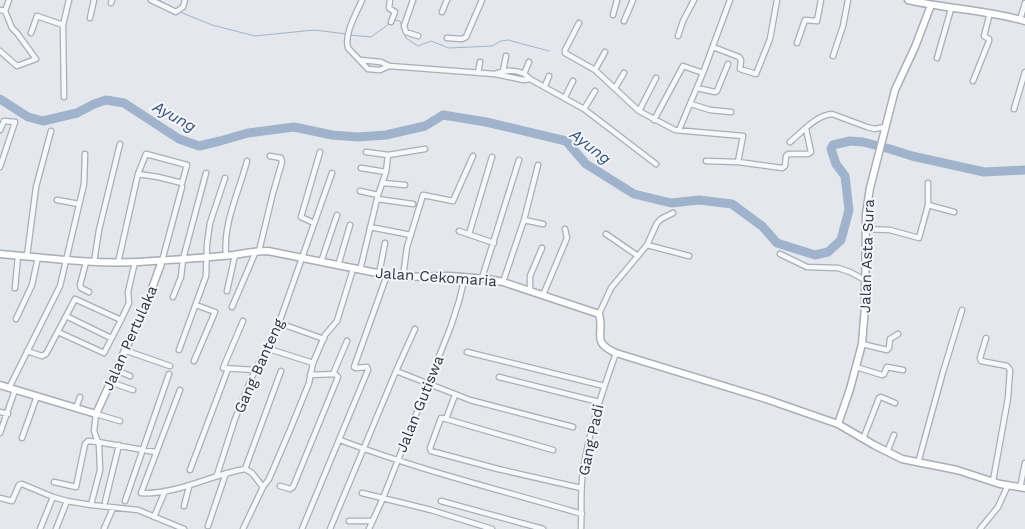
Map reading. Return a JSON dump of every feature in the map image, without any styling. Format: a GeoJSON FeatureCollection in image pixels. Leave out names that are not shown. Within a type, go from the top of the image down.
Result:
{"type":"FeatureCollection","features":[{"type":"Feature","properties":{"kind":"street"},"geometry":{"type":"LineString","coordinates":[[0,51],[17,66],[36,59],[12,28],[2,10],[8,0]]}},
{"type":"Feature","properties":{"kind":"street"},"geometry":{"type":"LineString","coordinates":[[64,97],[63,25],[69,0]]}},
{"type":"Feature","properties":{"kind":"street"},"geometry":{"type":"LineString","coordinates":[[90,18],[94,0]]}},
{"type":"Feature","properties":{"kind":"street"},"geometry":{"type":"LineString","coordinates":[[151,0],[176,12],[183,7],[185,0]]}},
{"type":"Feature","properties":{"kind":"street"},"geometry":{"type":"LineString","coordinates":[[362,0],[347,44],[350,51],[361,60],[368,70],[380,70],[389,66]]}},
{"type":"Feature","properties":{"kind":"street"},"geometry":{"type":"LineString","coordinates":[[390,0],[388,8],[394,12],[391,22]]}},
{"type":"Feature","properties":{"kind":"street"},"geometry":{"type":"LineString","coordinates":[[413,0],[404,26],[406,32],[418,36]]}},
{"type":"Feature","properties":{"kind":"street"},"geometry":{"type":"LineString","coordinates":[[442,12],[447,0]]}},
{"type":"Feature","properties":{"kind":"street"},"geometry":{"type":"LineString","coordinates":[[447,38],[465,38],[482,0]]}},
{"type":"Feature","properties":{"kind":"street"},"geometry":{"type":"LineString","coordinates":[[612,15],[617,0]]}},
{"type":"Feature","properties":{"kind":"street"},"geometry":{"type":"LineString","coordinates":[[624,21],[633,0]]}},
{"type":"Feature","properties":{"kind":"street"},"geometry":{"type":"LineString","coordinates":[[678,36],[683,21],[694,0]]}},
{"type":"Feature","properties":{"kind":"street"},"geometry":{"type":"LineString","coordinates":[[679,130],[691,104],[730,0]]}},
{"type":"Feature","properties":{"kind":"street"},"geometry":{"type":"LineString","coordinates":[[713,47],[739,57],[741,60],[740,69],[756,74],[770,39],[777,0]]}},
{"type":"Feature","properties":{"kind":"street"},"geometry":{"type":"LineString","coordinates":[[797,43],[805,20],[818,21],[821,0]]}},
{"type":"Feature","properties":{"kind":"street"},"geometry":{"type":"LineString","coordinates":[[833,56],[843,26],[848,0]]}},
{"type":"Feature","properties":{"kind":"street"},"geometry":{"type":"LineString","coordinates":[[908,0],[1022,21],[1025,3]]}},
{"type":"Feature","properties":{"kind":"street","name":"Jalan Asta Sura"},"geometry":{"type":"LineString","coordinates":[[838,424],[862,344],[865,307],[866,229],[870,188],[882,136],[895,90],[936,4]]}},
{"type":"Feature","properties":{"kind":"street"},"geometry":{"type":"LineString","coordinates":[[937,58],[951,9]]}},
{"type":"Feature","properties":{"kind":"street"},"geometry":{"type":"LineString","coordinates":[[973,81],[989,41],[984,36],[990,14]]}},
{"type":"Feature","properties":{"kind":"street"},"geometry":{"type":"LineString","coordinates":[[31,33],[38,16],[63,25]]}},
{"type":"Feature","properties":{"kind":"street"},"geometry":{"type":"LineString","coordinates":[[579,23],[564,52],[594,70],[639,111],[675,130],[743,136],[738,162]]}},
{"type":"Feature","properties":{"kind":"street"},"geometry":{"type":"LineString","coordinates":[[594,70],[605,52]]}},
{"type":"Feature","properties":{"kind":"street"},"geometry":{"type":"LineString","coordinates":[[502,71],[506,56]]}},
{"type":"Feature","properties":{"kind":"street"},"geometry":{"type":"LineString","coordinates":[[361,60],[381,62],[389,66],[495,74],[524,80],[530,78]]}},
{"type":"Feature","properties":{"kind":"street"},"geometry":{"type":"LineString","coordinates":[[478,73],[480,62]]}},
{"type":"Feature","properties":{"kind":"street"},"geometry":{"type":"LineString","coordinates":[[524,74],[529,62]]}},
{"type":"Feature","properties":{"kind":"street"},"geometry":{"type":"LineString","coordinates":[[697,88],[717,91],[728,64]]}},
{"type":"Feature","properties":{"kind":"street"},"geometry":{"type":"LineString","coordinates":[[654,120],[683,66],[703,73]]}},
{"type":"Feature","properties":{"kind":"street"},"geometry":{"type":"LineString","coordinates":[[495,74],[502,71],[524,74],[584,109],[656,164]]}},
{"type":"Feature","properties":{"kind":"street"},"geometry":{"type":"LineString","coordinates":[[1014,109],[1025,72]]}},
{"type":"Feature","properties":{"kind":"street"},"geometry":{"type":"LineString","coordinates":[[615,88],[624,73]]}},
{"type":"Feature","properties":{"kind":"street"},"geometry":{"type":"LineString","coordinates":[[544,86],[549,76]]}},
{"type":"Feature","properties":{"kind":"street"},"geometry":{"type":"LineString","coordinates":[[639,111],[656,78]]}},
{"type":"Feature","properties":{"kind":"street"},"geometry":{"type":"LineString","coordinates":[[565,97],[573,81]]}},
{"type":"Feature","properties":{"kind":"street"},"geometry":{"type":"LineString","coordinates":[[584,109],[595,91]]}},
{"type":"Feature","properties":{"kind":"street"},"geometry":{"type":"LineString","coordinates":[[691,104],[710,110],[731,112]]}},
{"type":"Feature","properties":{"kind":"street"},"geometry":{"type":"LineString","coordinates":[[790,142],[824,116],[832,114],[874,129],[885,127]]}},
{"type":"Feature","properties":{"kind":"street"},"geometry":{"type":"LineString","coordinates":[[0,130],[4,121],[15,122],[0,167]]}},
{"type":"Feature","properties":{"kind":"street"},"geometry":{"type":"LineString","coordinates":[[706,161],[784,167],[788,154],[808,154],[811,152],[806,129]]}},
{"type":"Feature","properties":{"kind":"street"},"geometry":{"type":"LineString","coordinates":[[27,256],[36,187],[51,131]]}},
{"type":"Feature","properties":{"kind":"street"},"geometry":{"type":"LineString","coordinates":[[94,262],[99,230],[120,144]]}},
{"type":"Feature","properties":{"kind":"street"},"geometry":{"type":"LineString","coordinates":[[366,152],[388,155],[425,149]]}},
{"type":"Feature","properties":{"kind":"street"},"geometry":{"type":"LineString","coordinates":[[314,223],[301,216],[320,152]]}},
{"type":"Feature","properties":{"kind":"street"},"geometry":{"type":"LineString","coordinates":[[118,262],[138,174],[146,153],[188,165],[182,183],[138,174]]}},
{"type":"Feature","properties":{"kind":"street"},"geometry":{"type":"LineString","coordinates":[[0,433],[8,414],[12,389],[27,351],[60,286],[79,204],[85,171],[85,154]]}},
{"type":"Feature","properties":{"kind":"street"},"geometry":{"type":"LineString","coordinates":[[242,529],[262,487],[269,478],[290,430],[309,383],[313,362],[324,339],[337,321],[370,227],[386,172],[388,155]]}},
{"type":"Feature","properties":{"kind":"street"},"geometry":{"type":"LineString","coordinates":[[232,307],[258,251],[282,162],[281,158],[270,156]]}},
{"type":"Feature","properties":{"kind":"street"},"geometry":{"type":"LineString","coordinates":[[403,277],[411,235],[423,195],[453,201],[473,156]]}},
{"type":"Feature","properties":{"kind":"street"},"geometry":{"type":"LineString","coordinates":[[470,234],[492,157]]}},
{"type":"Feature","properties":{"kind":"street"},"geometry":{"type":"LineString","coordinates":[[482,278],[519,160]]}},
{"type":"Feature","properties":{"kind":"street"},"geometry":{"type":"LineString","coordinates":[[226,255],[228,227],[247,161]]}},
{"type":"Feature","properties":{"kind":"street"},"geometry":{"type":"LineString","coordinates":[[503,282],[524,220],[538,164]]}},
{"type":"Feature","properties":{"kind":"street"},"geometry":{"type":"LineString","coordinates":[[361,168],[386,172]]}},
{"type":"Feature","properties":{"kind":"street"},"geometry":{"type":"LineString","coordinates":[[173,297],[181,277],[183,259],[206,173]]}},
{"type":"Feature","properties":{"kind":"street","name":"Gang Banteng"},"geometry":{"type":"LineString","coordinates":[[217,476],[235,419],[279,323],[332,173]]}},
{"type":"Feature","properties":{"kind":"street"},"geometry":{"type":"LineString","coordinates":[[180,350],[206,276],[210,223],[225,178]]}},
{"type":"Feature","properties":{"kind":"street"},"geometry":{"type":"LineString","coordinates":[[383,183],[405,185]]}},
{"type":"Feature","properties":{"kind":"street"},"geometry":{"type":"LineString","coordinates":[[866,229],[890,230],[919,238],[928,205],[928,183]]}},
{"type":"Feature","properties":{"kind":"street"},"geometry":{"type":"LineString","coordinates":[[162,261],[182,187]]}},
{"type":"Feature","properties":{"kind":"street"},"geometry":{"type":"LineString","coordinates":[[360,191],[378,197],[413,204]]}},
{"type":"Feature","properties":{"kind":"street"},"geometry":{"type":"LineString","coordinates":[[57,200],[79,204]]}},
{"type":"Feature","properties":{"kind":"street"},"geometry":{"type":"LineString","coordinates":[[928,205],[954,212]]}},
{"type":"Feature","properties":{"kind":"street"},"geometry":{"type":"LineString","coordinates":[[674,213],[661,219],[647,245],[611,288],[599,314],[600,341],[604,348],[766,399],[838,424],[902,459],[957,470],[1023,488],[1025,463]]}},
{"type":"Feature","properties":{"kind":"street"},"geometry":{"type":"LineString","coordinates":[[321,262],[337,215]]}},
{"type":"Feature","properties":{"kind":"street"},"geometry":{"type":"LineString","coordinates":[[524,220],[543,224]]}},
{"type":"Feature","properties":{"kind":"street"},"geometry":{"type":"LineString","coordinates":[[338,266],[350,225]]}},
{"type":"Feature","properties":{"kind":"street"},"geometry":{"type":"LineString","coordinates":[[370,227],[411,235]]}},
{"type":"Feature","properties":{"kind":"street"},"geometry":{"type":"LineString","coordinates":[[543,295],[566,238],[564,229]]}},
{"type":"Feature","properties":{"kind":"street"},"geometry":{"type":"LineString","coordinates":[[458,230],[494,243]]}},
{"type":"Feature","properties":{"kind":"street"},"geometry":{"type":"LineString","coordinates":[[606,234],[638,256]]}},
{"type":"Feature","properties":{"kind":"street"},"geometry":{"type":"LineString","coordinates":[[379,274],[385,243]]}},
{"type":"Feature","properties":{"kind":"street"},"geometry":{"type":"LineString","coordinates":[[647,245],[689,256]]}},
{"type":"Feature","properties":{"kind":"street"},"geometry":{"type":"LineString","coordinates":[[529,290],[530,276],[542,248]]}},
{"type":"Feature","properties":{"kind":"street","name":"Jalan Cekomaria"},"geometry":{"type":"LineString","coordinates":[[0,254],[86,262],[135,262],[258,251],[303,257],[338,266],[403,277],[482,278],[529,290],[599,314]]}},
{"type":"Feature","properties":{"kind":"street"},"geometry":{"type":"LineString","coordinates":[[227,291],[235,254]]}},
{"type":"Feature","properties":{"kind":"street"},"geometry":{"type":"LineString","coordinates":[[780,254],[804,266],[838,268],[864,280]]}},
{"type":"Feature","properties":{"kind":"street"},"geometry":{"type":"LineString","coordinates":[[15,288],[18,256]]}},
{"type":"Feature","properties":{"kind":"street"},"geometry":{"type":"LineString","coordinates":[[16,319],[32,285],[38,257]]}},
{"type":"Feature","properties":{"kind":"street","name":"Jalan Pertulaka"},"geometry":{"type":"LineString","coordinates":[[91,506],[100,470],[98,442],[94,431],[96,414],[147,302],[162,261]]}},
{"type":"Feature","properties":{"kind":"street"},"geometry":{"type":"LineString","coordinates":[[86,262],[80,285],[81,288],[89,292]]}},
{"type":"Feature","properties":{"kind":"street"},"geometry":{"type":"LineString","coordinates":[[58,332],[103,353],[129,303],[128,292],[135,262]]}},
{"type":"Feature","properties":{"kind":"street"},"geometry":{"type":"LineString","coordinates":[[302,529],[368,370],[367,367],[356,368],[354,366],[387,275]]}},
{"type":"Feature","properties":{"kind":"street","name":"Jalan Gutiswa"},"geometry":{"type":"LineString","coordinates":[[369,529],[457,310],[464,277]]}},
{"type":"Feature","properties":{"kind":"street"},"geometry":{"type":"LineString","coordinates":[[27,351],[44,356],[76,299],[121,320]]}},
{"type":"Feature","properties":{"kind":"street"},"geometry":{"type":"LineString","coordinates":[[194,361],[215,312],[196,305]]}},
{"type":"Feature","properties":{"kind":"street"},"geometry":{"type":"LineString","coordinates":[[918,463],[962,310]]}},
{"type":"Feature","properties":{"kind":"street"},"geometry":{"type":"LineString","coordinates":[[66,316],[111,338]]}},
{"type":"Feature","properties":{"kind":"street"},"geometry":{"type":"LineString","coordinates":[[242,321],[223,368],[256,370]]}},
{"type":"Feature","properties":{"kind":"street"},"geometry":{"type":"LineString","coordinates":[[279,323],[324,339]]}},
{"type":"Feature","properties":{"kind":"street"},"geometry":{"type":"LineString","coordinates":[[330,529],[415,329]]}},
{"type":"Feature","properties":{"kind":"street"},"geometry":{"type":"LineString","coordinates":[[862,344],[887,350],[890,338],[898,334]]}},
{"type":"Feature","properties":{"kind":"street"},"geometry":{"type":"LineString","coordinates":[[986,338],[980,358],[981,361],[1007,366],[1010,370],[1008,398],[993,481]]}},
{"type":"Feature","properties":{"kind":"street"},"geometry":{"type":"LineString","coordinates":[[333,374],[346,341]]}},
{"type":"Feature","properties":{"kind":"street"},"geometry":{"type":"LineString","coordinates":[[266,348],[313,362]]}},
{"type":"Feature","properties":{"kind":"street"},"geometry":{"type":"LineString","coordinates":[[124,350],[170,366]]}},
{"type":"Feature","properties":{"kind":"street"},"geometry":{"type":"LineString","coordinates":[[467,352],[604,386]]}},
{"type":"Feature","properties":{"kind":"street","name":"Gang Padi"},"geometry":{"type":"LineString","coordinates":[[581,529],[584,466],[599,402],[616,353]]}},
{"type":"Feature","properties":{"kind":"street"},"geometry":{"type":"LineString","coordinates":[[856,368],[882,375],[887,367],[903,370]]}},
{"type":"Feature","properties":{"kind":"street"},"geometry":{"type":"LineString","coordinates":[[190,470],[228,369]]}},
{"type":"Feature","properties":{"kind":"street"},"geometry":{"type":"LineString","coordinates":[[116,370],[130,376]]}},
{"type":"Feature","properties":{"kind":"street"},"geometry":{"type":"LineString","coordinates":[[245,469],[281,371]]}},
{"type":"Feature","properties":{"kind":"street"},"geometry":{"type":"LineString","coordinates":[[396,371],[442,388],[455,395],[573,427]]}},
{"type":"Feature","properties":{"kind":"street"},"geometry":{"type":"LineString","coordinates":[[125,500],[169,374]]}},
{"type":"Feature","properties":{"kind":"street"},"geometry":{"type":"LineString","coordinates":[[280,486],[293,488],[338,377],[338,375],[333,374],[310,375]]}},
{"type":"Feature","properties":{"kind":"street"},"geometry":{"type":"LineString","coordinates":[[499,378],[599,402]]}},
{"type":"Feature","properties":{"kind":"street"},"geometry":{"type":"LineString","coordinates":[[110,382],[133,390]]}},
{"type":"Feature","properties":{"kind":"street"},"geometry":{"type":"LineString","coordinates":[[0,386],[120,421]]}},
{"type":"Feature","properties":{"kind":"street"},"geometry":{"type":"LineString","coordinates":[[180,390],[141,491],[143,494],[189,487],[226,473],[245,469],[250,471],[262,487]]}},
{"type":"Feature","properties":{"kind":"street"},"geometry":{"type":"LineString","coordinates":[[446,419],[455,395]]}},
{"type":"Feature","properties":{"kind":"street"},"geometry":{"type":"LineString","coordinates":[[22,438],[36,396]]}},
{"type":"Feature","properties":{"kind":"street"},"geometry":{"type":"LineString","coordinates":[[76,408],[80,397]]}},
{"type":"Feature","properties":{"kind":"street"},"geometry":{"type":"LineString","coordinates":[[863,439],[879,398],[881,397],[895,403]]}},
{"type":"Feature","properties":{"kind":"street"},"geometry":{"type":"LineString","coordinates":[[0,412],[8,414]]}},
{"type":"Feature","properties":{"kind":"street"},"geometry":{"type":"LineString","coordinates":[[553,450],[441,418],[430,448],[432,451],[498,469],[581,488]]}},
{"type":"Feature","properties":{"kind":"street"},"geometry":{"type":"LineString","coordinates":[[887,452],[894,435]]}},
{"type":"Feature","properties":{"kind":"street"},"geometry":{"type":"LineString","coordinates":[[340,440],[397,461],[582,514]]}},
{"type":"Feature","properties":{"kind":"street"},"geometry":{"type":"LineString","coordinates":[[54,482],[76,487],[85,444],[90,441],[155,452]]}},
{"type":"Feature","properties":{"kind":"street"},"geometry":{"type":"LineString","coordinates":[[105,502],[119,446]]}},
{"type":"Feature","properties":{"kind":"street"},"geometry":{"type":"LineString","coordinates":[[208,526],[226,473]]}},
{"type":"Feature","properties":{"kind":"street"},"geometry":{"type":"LineString","coordinates":[[0,498],[12,501],[19,485],[22,484],[53,497],[91,506],[138,510],[184,529]]}},
{"type":"Feature","properties":{"kind":"street"},"geometry":{"type":"LineString","coordinates":[[980,529],[998,507],[1008,485]]}},
{"type":"Feature","properties":{"kind":"street"},"geometry":{"type":"LineString","coordinates":[[184,506],[189,487]]}},
{"type":"Feature","properties":{"kind":"street"},"geometry":{"type":"LineString","coordinates":[[154,517],[165,491]]}},
{"type":"Feature","properties":{"kind":"street"},"geometry":{"type":"LineString","coordinates":[[362,493],[431,510],[492,529]]}},
{"type":"Feature","properties":{"kind":"street"},"geometry":{"type":"LineString","coordinates":[[40,529],[53,497]]}},
{"type":"Feature","properties":{"kind":"street"},"geometry":{"type":"LineString","coordinates":[[56,529],[67,500]]}},
{"type":"Feature","properties":{"kind":"street"},"geometry":{"type":"LineString","coordinates":[[441,501],[543,529]]}},
{"type":"Feature","properties":{"kind":"street"},"geometry":{"type":"LineString","coordinates":[[104,529],[113,508]]}},
{"type":"Feature","properties":{"kind":"street"},"geometry":{"type":"LineString","coordinates":[[349,521],[372,521]]}},
{"type":"Feature","properties":{"kind":"waterway"},"geometry":{"type":"LineString","coordinates":[[159,0],[174,9]]}},
{"type":"Feature","properties":{"kind":"waterway"},"geometry":{"type":"LineString","coordinates":[[180,12],[212,25],[255,36],[314,30],[347,34]]}},
{"type":"Feature","properties":{"kind":"waterway"},"geometry":{"type":"LineString","coordinates":[[393,22],[395,20],[400,21],[402,26]]}},
{"type":"Feature","properties":{"kind":"waterway"},"geometry":{"type":"LineString","coordinates":[[350,35],[371,37],[389,24]]}},
{"type":"Feature","properties":{"kind":"waterway"},"geometry":{"type":"LineString","coordinates":[[403,30],[406,38],[418,46],[431,41],[449,48],[492,46],[501,41],[508,40],[549,51]]}},
{"type":"Feature","properties":{"kind":"waterway","name":"Ayung"},"geometry":{"type":"LineString","coordinates":[[0,99],[28,117],[43,121],[77,113],[106,100],[124,103],[179,139],[199,146],[248,133],[294,127],[332,135],[358,137],[386,135],[425,126],[443,115],[486,122],[566,141],[586,164],[634,194],[671,203],[699,200],[732,204],[762,226],[777,243],[815,255],[828,252],[841,240],[849,210],[845,176],[836,164],[831,149],[833,145],[850,141],[863,142],[912,156],[984,172],[1025,170]]}}]}
